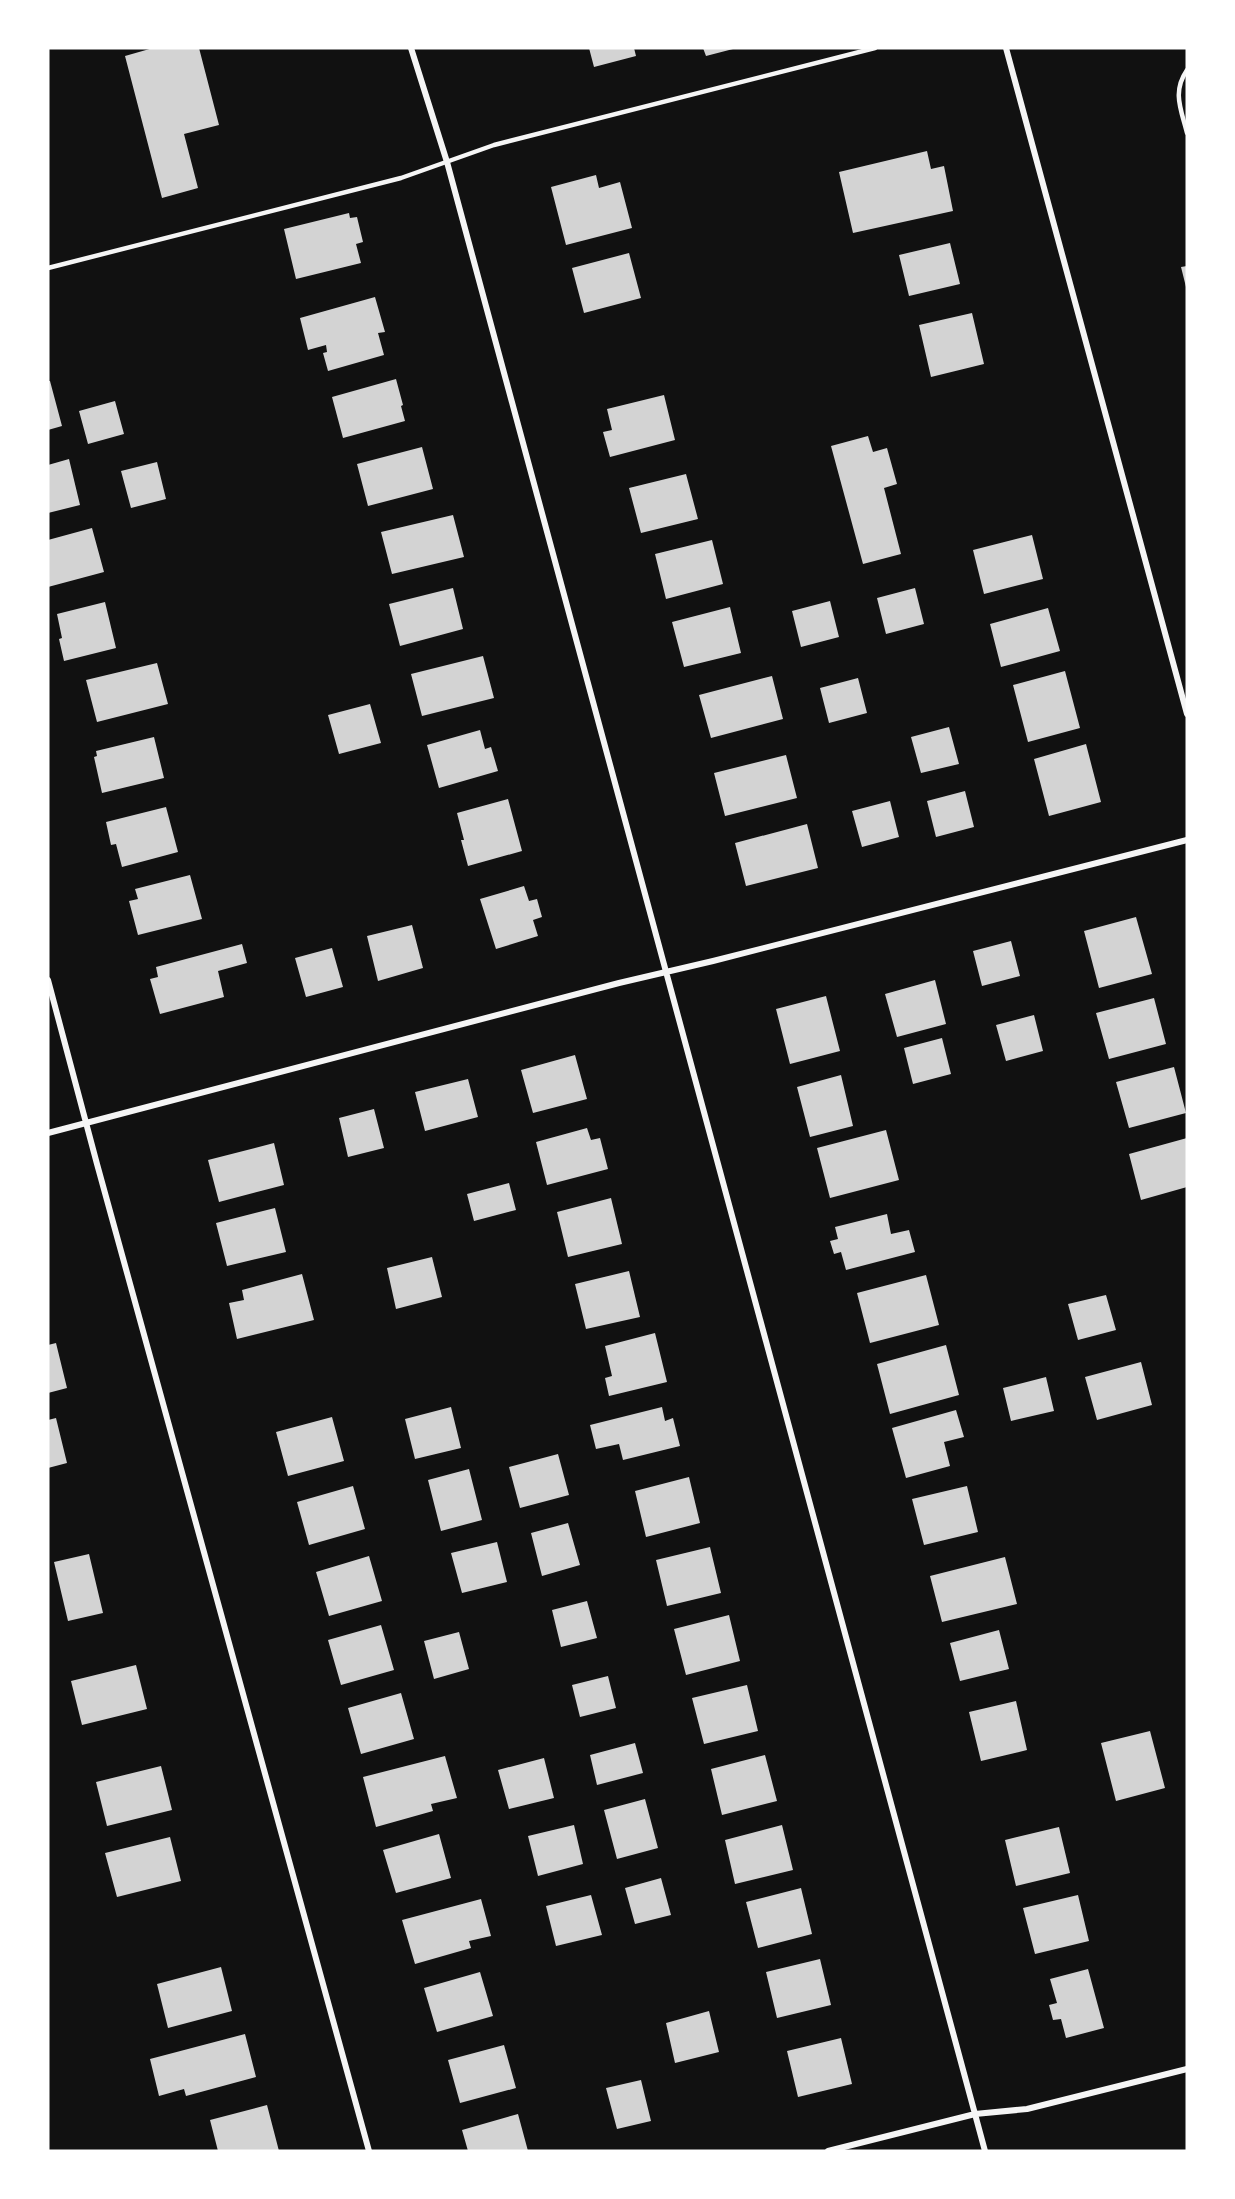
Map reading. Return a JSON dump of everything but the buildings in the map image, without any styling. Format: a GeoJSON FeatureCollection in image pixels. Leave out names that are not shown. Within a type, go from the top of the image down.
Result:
{"type":"FeatureCollection","features":[{"type":"Feature","properties":{"kind":"street"},"geometry":{"type":"LineString","coordinates":[[411,48],[447,162],[985,2151]]}},
{"type":"Feature","properties":{"kind":"street"},"geometry":{"type":"LineString","coordinates":[[1006,48],[1187,714]]}},
{"type":"Feature","properties":{"kind":"street"},"geometry":{"type":"LineString","coordinates":[[48,1133],[665,971],[713,961],[1187,840]]}},
{"type":"Feature","properties":{"kind":"street"},"geometry":{"type":"LineString","coordinates":[[48,980],[369,2151]]}},
{"type":"Feature","properties":{"kind":"street"},"geometry":{"type":"LineString","coordinates":[[828,2151],[975,2114],[1027,2109],[1187,2069]]}},
{"type":"Feature","properties":{"kind":"lane"},"geometry":{"type":"LineString","coordinates":[[48,268],[401,178],[494,145],[875,48]]}},
{"type":"Feature","properties":{"kind":"lane"},"geometry":{"type":"LineString","coordinates":[[1187,70],[1180,81],[1177,94],[1187,133]]}}]}
